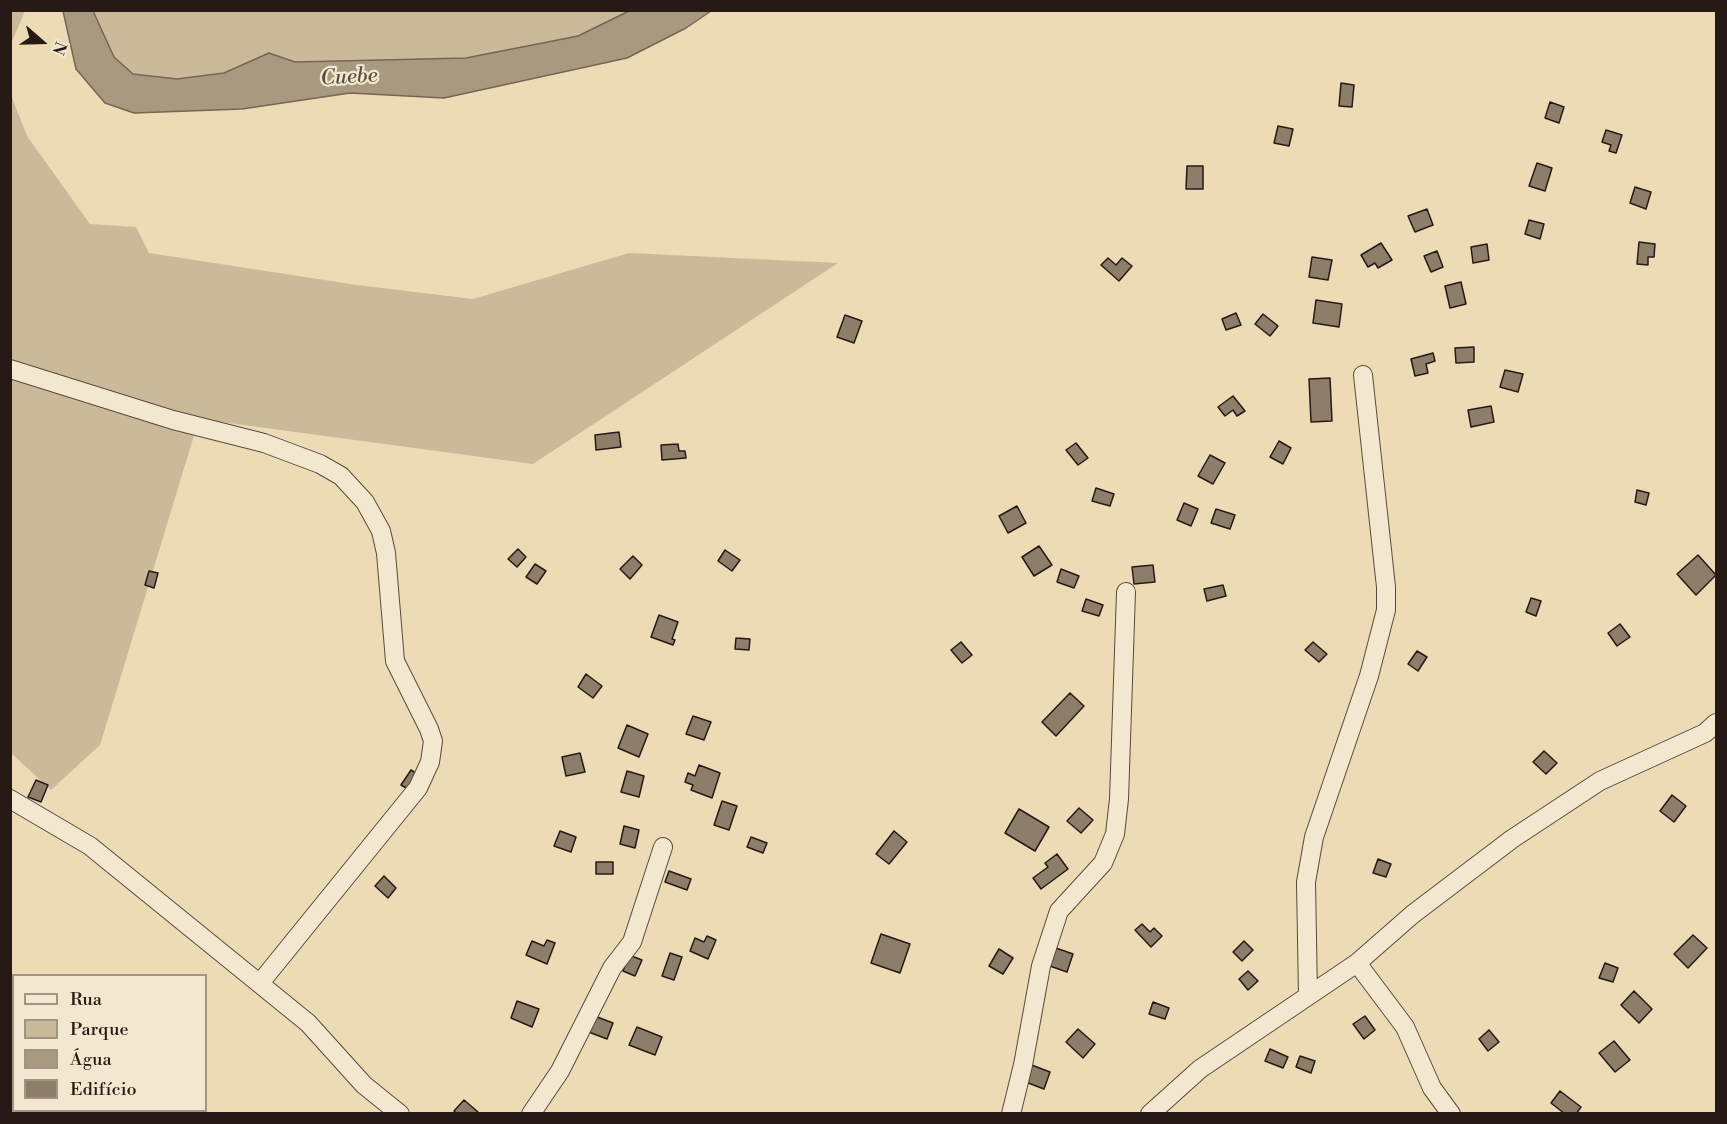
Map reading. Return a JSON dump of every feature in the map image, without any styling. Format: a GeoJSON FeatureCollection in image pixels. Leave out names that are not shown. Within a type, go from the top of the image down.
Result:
{"type":"FeatureCollection","features":[{"type":"Feature","properties":{"kind":"street"},"geometry":{"type":"LineString","coordinates":[[10,369],[173,420],[264,443],[321,464],[341,476],[366,502],[381,531],[386,553],[395,661],[429,729],[433,741],[430,762],[418,788],[260,983]]}},
{"type":"Feature","properties":{"kind":"street"},"geometry":{"type":"LineString","coordinates":[[1308,995],[1306,882],[1314,837],[1369,676],[1386,610],[1386,587],[1363,375]]}},
{"type":"Feature","properties":{"kind":"street"},"geometry":{"type":"LineString","coordinates":[[1011,1113],[1023,1065],[1041,966],[1055,921],[1059,911],[1103,863],[1115,834],[1119,799],[1126,592]]}},
{"type":"Feature","properties":{"kind":"street"},"geometry":{"type":"LineString","coordinates":[[1150,1113],[1200,1069],[1357,963],[1413,914],[1512,839],[1600,781],[1705,733],[1716,723]]}},
{"type":"Feature","properties":{"kind":"street"},"geometry":{"type":"LineString","coordinates":[[10,799],[90,846],[308,1023],[364,1085],[400,1113]]}},
{"type":"Feature","properties":{"kind":"street"},"geometry":{"type":"LineString","coordinates":[[531,1113],[577,1042],[612,968],[632,942],[663,847]]}},
{"type":"Feature","properties":{"kind":"street"},"geometry":{"type":"LineString","coordinates":[[1357,963],[1405,1027],[1432,1088],[1451,1113]]}},
{"type":"Feature","properties":{"kind":"green space"},"geometry":{"type":"Polygon","coordinates":[[[10,11],[25,11],[11,44],[10,11]]]}},
{"type":"Feature","properties":{"kind":"green space"},"geometry":{"type":"Polygon","coordinates":[[[93,11],[629,11],[578,36],[466,58],[295,62],[269,53],[224,73],[177,79],[133,74],[114,57],[93,11]]]}},
{"type":"Feature","properties":{"kind":"green space"},"geometry":{"type":"Polygon","coordinates":[[[10,92],[27,136],[90,224],[136,227],[149,253],[357,285],[473,299],[629,253],[838,263],[533,464],[199,419],[100,745],[51,790],[11,753],[10,92]]]}},
{"type":"Feature","properties":{"kind":"water","name":"Cuebe"},"geometry":{"type":"Polygon","coordinates":[[[63,11],[93,11],[114,57],[133,74],[177,79],[224,73],[269,53],[295,62],[466,58],[578,36],[629,11],[711,11],[686,28],[627,58],[444,98],[350,93],[242,109],[134,113],[105,103],[76,69],[63,11]]]}},
{"type":"Feature","properties":{"kind":"building"},"geometry":{"type":"Polygon","coordinates":[[[1341,83],[1354,85],[1352,107],[1339,106],[1341,83]]]}},
{"type":"Feature","properties":{"kind":"building"},"geometry":{"type":"Polygon","coordinates":[[[1550,102],[1564,107],[1559,123],[1545,118],[1550,102]]]}},
{"type":"Feature","properties":{"kind":"building"},"geometry":{"type":"Polygon","coordinates":[[[1278,126],[1293,129],[1289,146],[1274,143],[1278,126]]]}},
{"type":"Feature","properties":{"kind":"building"},"geometry":{"type":"Polygon","coordinates":[[[1606,130],[1622,135],[1616,153],[1609,151],[1611,145],[1602,142],[1606,130]]]}},
{"type":"Feature","properties":{"kind":"building"},"geometry":{"type":"Polygon","coordinates":[[[1537,163],[1552,168],[1545,191],[1529,186],[1537,163]]]}},
{"type":"Feature","properties":{"kind":"building"},"geometry":{"type":"Polygon","coordinates":[[[1187,166],[1203,166],[1203,189],[1186,189],[1187,166]]]}},
{"type":"Feature","properties":{"kind":"building"},"geometry":{"type":"Polygon","coordinates":[[[1635,187],[1651,192],[1646,209],[1630,203],[1635,187]]]}},
{"type":"Feature","properties":{"kind":"building"},"geometry":{"type":"Polygon","coordinates":[[[1427,209],[1433,225],[1415,232],[1408,216],[1427,209]]]}},
{"type":"Feature","properties":{"kind":"building"},"geometry":{"type":"Polygon","coordinates":[[[1529,220],[1544,224],[1540,239],[1525,234],[1529,220]]]}},
{"type":"Feature","properties":{"kind":"building"},"geometry":{"type":"Polygon","coordinates":[[[1639,242],[1655,244],[1654,257],[1648,257],[1648,265],[1637,264],[1639,242]]]}},
{"type":"Feature","properties":{"kind":"building"},"geometry":{"type":"Polygon","coordinates":[[[1381,243],[1392,260],[1378,268],[1375,263],[1368,267],[1361,255],[1381,243]]]}},
{"type":"Feature","properties":{"kind":"building"},"geometry":{"type":"Polygon","coordinates":[[[1487,244],[1489,260],[1473,263],[1471,247],[1487,244]]]}},
{"type":"Feature","properties":{"kind":"building"},"geometry":{"type":"Polygon","coordinates":[[[1437,251],[1443,267],[1431,272],[1424,256],[1437,251]]]}},
{"type":"Feature","properties":{"kind":"building"},"geometry":{"type":"Polygon","coordinates":[[[1312,257],[1332,260],[1328,280],[1309,277],[1312,257]]]}},
{"type":"Feature","properties":{"kind":"building"},"geometry":{"type":"Polygon","coordinates":[[[1108,258],[1116,265],[1122,258],[1132,266],[1119,281],[1101,265],[1108,258]]]}},
{"type":"Feature","properties":{"kind":"building"},"geometry":{"type":"Polygon","coordinates":[[[1461,282],[1466,304],[1450,308],[1445,286],[1461,282]]]}},
{"type":"Feature","properties":{"kind":"building"},"geometry":{"type":"Polygon","coordinates":[[[1316,300],[1342,304],[1339,327],[1313,323],[1316,300]]]}},
{"type":"Feature","properties":{"kind":"building"},"geometry":{"type":"Polygon","coordinates":[[[1236,313],[1241,325],[1226,330],[1222,319],[1236,313]]]}},
{"type":"Feature","properties":{"kind":"building"},"geometry":{"type":"Polygon","coordinates":[[[1263,314],[1278,326],[1270,336],[1255,324],[1263,314]]]}},
{"type":"Feature","properties":{"kind":"building"},"geometry":{"type":"Polygon","coordinates":[[[845,315],[862,321],[854,343],[837,337],[845,315]]]}},
{"type":"Feature","properties":{"kind":"building"},"geometry":{"type":"Polygon","coordinates":[[[1474,347],[1474,362],[1456,363],[1455,348],[1474,347]]]}},
{"type":"Feature","properties":{"kind":"building"},"geometry":{"type":"Polygon","coordinates":[[[1433,353],[1435,361],[1426,364],[1428,373],[1415,376],[1411,359],[1433,353]]]}},
{"type":"Feature","properties":{"kind":"building"},"geometry":{"type":"Polygon","coordinates":[[[1505,370],[1523,374],[1518,392],[1500,387],[1505,370]]]}},
{"type":"Feature","properties":{"kind":"building"},"geometry":{"type":"Polygon","coordinates":[[[1330,378],[1332,421],[1311,422],[1309,379],[1330,378]]]}},
{"type":"Feature","properties":{"kind":"building"},"geometry":{"type":"Polygon","coordinates":[[[1233,396],[1245,411],[1237,416],[1233,410],[1225,416],[1218,407],[1233,396]]]}},
{"type":"Feature","properties":{"kind":"building"},"geometry":{"type":"Polygon","coordinates":[[[1491,406],[1494,422],[1471,427],[1468,410],[1491,406]]]}},
{"type":"Feature","properties":{"kind":"building"},"geometry":{"type":"Polygon","coordinates":[[[619,432],[621,447],[596,450],[595,435],[619,432]]]}},
{"type":"Feature","properties":{"kind":"building"},"geometry":{"type":"Polygon","coordinates":[[[1279,441],[1291,448],[1283,464],[1270,457],[1279,441]]]}},
{"type":"Feature","properties":{"kind":"building"},"geometry":{"type":"Polygon","coordinates":[[[1076,443],[1088,458],[1078,465],[1066,450],[1076,443]]]}},
{"type":"Feature","properties":{"kind":"building"},"geometry":{"type":"Polygon","coordinates":[[[678,444],[679,451],[685,451],[686,458],[662,460],[661,445],[678,444]]]}},
{"type":"Feature","properties":{"kind":"building"},"geometry":{"type":"Polygon","coordinates":[[[1210,455],[1225,463],[1213,484],[1198,476],[1210,455]]]}},
{"type":"Feature","properties":{"kind":"building"},"geometry":{"type":"Polygon","coordinates":[[[1096,488],[1114,494],[1110,506],[1092,501],[1096,488]]]}},
{"type":"Feature","properties":{"kind":"building"},"geometry":{"type":"Polygon","coordinates":[[[1637,490],[1649,493],[1646,505],[1635,502],[1637,490]]]}},
{"type":"Feature","properties":{"kind":"building"},"geometry":{"type":"Polygon","coordinates":[[[1184,503],[1198,509],[1191,526],[1177,520],[1184,503]]]}},
{"type":"Feature","properties":{"kind":"building"},"geometry":{"type":"Polygon","coordinates":[[[1017,506],[1026,523],[1008,533],[999,516],[1017,506]]]}},
{"type":"Feature","properties":{"kind":"building"},"geometry":{"type":"Polygon","coordinates":[[[1216,509],[1235,515],[1230,529],[1211,523],[1216,509]]]}},
{"type":"Feature","properties":{"kind":"building"},"geometry":{"type":"Polygon","coordinates":[[[1039,546],[1052,565],[1034,576],[1022,557],[1039,546]]]}},
{"type":"Feature","properties":{"kind":"building"},"geometry":{"type":"Polygon","coordinates":[[[518,549],[526,557],[517,567],[508,559],[518,549]]]}},
{"type":"Feature","properties":{"kind":"building"},"geometry":{"type":"Polygon","coordinates":[[[725,550],[740,560],[732,571],[718,561],[725,550]]]}},
{"type":"Feature","properties":{"kind":"building"},"geometry":{"type":"Polygon","coordinates":[[[1698,555],[1716,575],[1696,595],[1677,574],[1698,555]]]}},
{"type":"Feature","properties":{"kind":"building"},"geometry":{"type":"Polygon","coordinates":[[[633,556],[642,565],[630,579],[620,569],[633,556]]]}},
{"type":"Feature","properties":{"kind":"building"},"geometry":{"type":"Polygon","coordinates":[[[535,564],[546,571],[537,584],[526,577],[535,564]]]}},
{"type":"Feature","properties":{"kind":"building"},"geometry":{"type":"Polygon","coordinates":[[[1153,565],[1155,582],[1134,584],[1132,567],[1153,565]]]}},
{"type":"Feature","properties":{"kind":"building"},"geometry":{"type":"Polygon","coordinates":[[[1061,569],[1079,576],[1074,588],[1057,582],[1061,569]]]}},
{"type":"Feature","properties":{"kind":"building"},"geometry":{"type":"Polygon","coordinates":[[[149,571],[158,573],[154,588],[145,585],[149,571]]]}},
{"type":"Feature","properties":{"kind":"building"},"geometry":{"type":"Polygon","coordinates":[[[1223,585],[1226,596],[1207,601],[1204,589],[1223,585]]]}},
{"type":"Feature","properties":{"kind":"building"},"geometry":{"type":"Polygon","coordinates":[[[1531,598],[1541,601],[1536,616],[1526,612],[1531,598]]]}},
{"type":"Feature","properties":{"kind":"building"},"geometry":{"type":"Polygon","coordinates":[[[1086,599],[1103,605],[1099,616],[1082,611],[1086,599]]]}},
{"type":"Feature","properties":{"kind":"building"},"geometry":{"type":"Polygon","coordinates":[[[659,615],[678,622],[672,639],[675,640],[673,645],[651,637],[659,615]]]}},
{"type":"Feature","properties":{"kind":"building"},"geometry":{"type":"Polygon","coordinates":[[[1620,624],[1630,637],[1617,646],[1608,633],[1620,624]]]}},
{"type":"Feature","properties":{"kind":"building"},"geometry":{"type":"Polygon","coordinates":[[[736,638],[750,639],[749,650],[735,649],[736,638]]]}},
{"type":"Feature","properties":{"kind":"building"},"geometry":{"type":"Polygon","coordinates":[[[961,642],[972,655],[962,663],[951,650],[961,642]]]}},
{"type":"Feature","properties":{"kind":"building"},"geometry":{"type":"Polygon","coordinates":[[[1313,642],[1327,654],[1319,662],[1305,650],[1313,642]]]}},
{"type":"Feature","properties":{"kind":"building"},"geometry":{"type":"Polygon","coordinates":[[[1417,651],[1427,657],[1418,671],[1408,664],[1417,651]]]}},
{"type":"Feature","properties":{"kind":"building"},"geometry":{"type":"Polygon","coordinates":[[[586,674],[602,686],[593,698],[578,687],[586,674]]]}},
{"type":"Feature","properties":{"kind":"building"},"geometry":{"type":"Polygon","coordinates":[[[1070,693],[1084,706],[1056,736],[1042,722],[1070,693]]]}},
{"type":"Feature","properties":{"kind":"building"},"geometry":{"type":"Polygon","coordinates":[[[693,716],[711,722],[704,740],[686,734],[693,716]]]}},
{"type":"Feature","properties":{"kind":"building"},"geometry":{"type":"Polygon","coordinates":[[[627,725],[648,734],[639,757],[618,748],[627,725]]]}},
{"type":"Feature","properties":{"kind":"building"},"geometry":{"type":"Polygon","coordinates":[[[1544,751],[1557,763],[1546,774],[1533,762],[1544,751]]]}},
{"type":"Feature","properties":{"kind":"building"},"geometry":{"type":"Polygon","coordinates":[[[580,753],[585,772],[566,776],[562,757],[580,753]]]}},
{"type":"Feature","properties":{"kind":"building"},"geometry":{"type":"Polygon","coordinates":[[[699,765],[720,773],[712,798],[691,790],[693,785],[685,782],[688,773],[695,776],[699,765]]]}},
{"type":"Feature","properties":{"kind":"building"},"geometry":{"type":"Polygon","coordinates":[[[411,770],[422,777],[413,792],[401,785],[411,770]]]}},
{"type":"Feature","properties":{"kind":"building"},"geometry":{"type":"Polygon","coordinates":[[[627,771],[644,776],[639,797],[621,792],[627,771]]]}},
{"type":"Feature","properties":{"kind":"building"},"geometry":{"type":"Polygon","coordinates":[[[36,780],[48,785],[41,802],[28,797],[36,780]]]}},
{"type":"Feature","properties":{"kind":"building"},"geometry":{"type":"Polygon","coordinates":[[[1672,795],[1686,806],[1674,822],[1660,811],[1672,795]]]}},
{"type":"Feature","properties":{"kind":"building"},"geometry":{"type":"Polygon","coordinates":[[[722,801],[737,806],[729,830],[714,825],[722,801]]]}},
{"type":"Feature","properties":{"kind":"building"},"geometry":{"type":"Polygon","coordinates":[[[1079,808],[1093,820],[1081,833],[1067,821],[1079,808]]]}},
{"type":"Feature","properties":{"kind":"building"},"geometry":{"type":"Polygon","coordinates":[[[1019,809],[1049,827],[1035,851],[1005,833],[1019,809]]]}},
{"type":"Feature","properties":{"kind":"building"},"geometry":{"type":"Polygon","coordinates":[[[624,826],[639,830],[635,848],[620,844],[624,826]]]}},
{"type":"Feature","properties":{"kind":"building"},"geometry":{"type":"Polygon","coordinates":[[[560,831],[576,837],[571,852],[554,846],[560,831]]]}},
{"type":"Feature","properties":{"kind":"building"},"geometry":{"type":"Polygon","coordinates":[[[894,831],[907,842],[889,864],[876,854],[894,831]]]}},
{"type":"Feature","properties":{"kind":"building"},"geometry":{"type":"Polygon","coordinates":[[[751,837],[767,843],[763,853],[747,847],[751,837]]]}},
{"type":"Feature","properties":{"kind":"building"},"geometry":{"type":"Polygon","coordinates":[[[1057,854],[1068,869],[1041,889],[1033,878],[1048,867],[1045,863],[1057,854]]]}},
{"type":"Feature","properties":{"kind":"building"},"geometry":{"type":"Polygon","coordinates":[[[1378,859],[1391,864],[1386,877],[1373,873],[1378,859]]]}},
{"type":"Feature","properties":{"kind":"building"},"geometry":{"type":"Polygon","coordinates":[[[596,862],[613,862],[613,874],[596,874],[596,862]]]}},
{"type":"Feature","properties":{"kind":"building"},"geometry":{"type":"Polygon","coordinates":[[[669,871],[691,879],[687,890],[665,882],[669,871]]]}},
{"type":"Feature","properties":{"kind":"building"},"geometry":{"type":"Polygon","coordinates":[[[384,876],[396,888],[388,898],[375,886],[384,876]]]}},
{"type":"Feature","properties":{"kind":"building"},"geometry":{"type":"Polygon","coordinates":[[[1142,924],[1150,932],[1154,928],[1162,936],[1151,947],[1135,930],[1142,924]]]}},
{"type":"Feature","properties":{"kind":"building"},"geometry":{"type":"Polygon","coordinates":[[[881,934],[910,944],[900,973],[871,963],[881,934]]]}},
{"type":"Feature","properties":{"kind":"building"},"geometry":{"type":"Polygon","coordinates":[[[1693,935],[1707,948],[1688,968],[1674,954],[1693,935]]]}},
{"type":"Feature","properties":{"kind":"building"},"geometry":{"type":"Polygon","coordinates":[[[707,936],[716,940],[708,959],[690,951],[695,938],[704,942],[707,936]]]}},
{"type":"Feature","properties":{"kind":"building"},"geometry":{"type":"Polygon","coordinates":[[[547,940],[555,943],[547,964],[526,955],[532,941],[544,946],[547,940]]]}},
{"type":"Feature","properties":{"kind":"building"},"geometry":{"type":"Polygon","coordinates":[[[1244,941],[1253,950],[1242,961],[1233,952],[1244,941]]]}},
{"type":"Feature","properties":{"kind":"building"},"geometry":{"type":"Polygon","coordinates":[[[1053,947],[1073,954],[1067,972],[1047,965],[1053,947]]]}},
{"type":"Feature","properties":{"kind":"building"},"geometry":{"type":"Polygon","coordinates":[[[999,949],[1013,958],[1003,974],[989,966],[999,949]]]}},
{"type":"Feature","properties":{"kind":"building"},"geometry":{"type":"Polygon","coordinates":[[[670,953],[682,957],[674,980],[662,976],[670,953]]]}},
{"type":"Feature","properties":{"kind":"building"},"geometry":{"type":"Polygon","coordinates":[[[629,955],[642,960],[635,976],[623,971],[629,955]]]}},
{"type":"Feature","properties":{"kind":"building"},"geometry":{"type":"Polygon","coordinates":[[[1605,963],[1618,968],[1613,982],[1599,978],[1605,963]]]}},
{"type":"Feature","properties":{"kind":"building"},"geometry":{"type":"Polygon","coordinates":[[[1248,971],[1258,981],[1248,990],[1239,979],[1248,971]]]}},
{"type":"Feature","properties":{"kind":"building"},"geometry":{"type":"Polygon","coordinates":[[[1634,991],[1652,1009],[1639,1023],[1621,1005],[1634,991]]]}},
{"type":"Feature","properties":{"kind":"building"},"geometry":{"type":"Polygon","coordinates":[[[517,1001],[539,1009],[532,1027],[511,1018],[517,1001]]]}},
{"type":"Feature","properties":{"kind":"building"},"geometry":{"type":"Polygon","coordinates":[[[1153,1002],[1169,1008],[1165,1019],[1149,1014],[1153,1002]]]}},
{"type":"Feature","properties":{"kind":"building"},"geometry":{"type":"Polygon","coordinates":[[[592,1015],[613,1023],[607,1039],[586,1031],[592,1015]]]}},
{"type":"Feature","properties":{"kind":"building"},"geometry":{"type":"Polygon","coordinates":[[[1365,1016],[1375,1030],[1364,1039],[1353,1024],[1365,1016]]]}},
{"type":"Feature","properties":{"kind":"building"},"geometry":{"type":"Polygon","coordinates":[[[637,1027],[662,1037],[655,1055],[629,1045],[637,1027]]]}},
{"type":"Feature","properties":{"kind":"building"},"geometry":{"type":"Polygon","coordinates":[[[1078,1029],[1095,1044],[1083,1058],[1066,1042],[1078,1029]]]}},
{"type":"Feature","properties":{"kind":"building"},"geometry":{"type":"Polygon","coordinates":[[[1489,1030],[1499,1042],[1488,1051],[1479,1039],[1489,1030]]]}},
{"type":"Feature","properties":{"kind":"building"},"geometry":{"type":"Polygon","coordinates":[[[1614,1041],[1630,1060],[1615,1072],[1599,1053],[1614,1041]]]}},
{"type":"Feature","properties":{"kind":"building"},"geometry":{"type":"Polygon","coordinates":[[[1270,1049],[1288,1057],[1283,1068],[1265,1061],[1270,1049]]]}},
{"type":"Feature","properties":{"kind":"building"},"geometry":{"type":"Polygon","coordinates":[[[1300,1056],[1315,1061],[1311,1073],[1296,1067],[1300,1056]]]}},
{"type":"Feature","properties":{"kind":"building"},"geometry":{"type":"Polygon","coordinates":[[[1029,1064],[1050,1072],[1044,1089],[1023,1081],[1029,1064]]]}},
{"type":"Feature","properties":{"kind":"building"},"geometry":{"type":"Polygon","coordinates":[[[1560,1091],[1581,1107],[1576,1114],[1565,1114],[1551,1103],[1560,1091]]]}},
{"type":"Feature","properties":{"kind":"building"},"geometry":{"type":"Polygon","coordinates":[[[464,1100],[478,1112],[477,1114],[457,1114],[454,1111],[464,1100]]]}}]}
